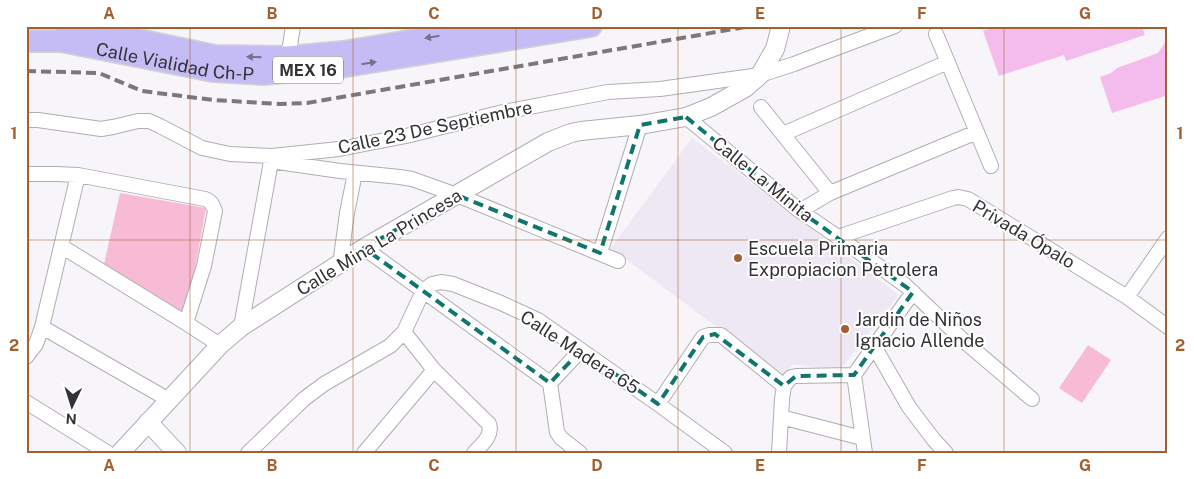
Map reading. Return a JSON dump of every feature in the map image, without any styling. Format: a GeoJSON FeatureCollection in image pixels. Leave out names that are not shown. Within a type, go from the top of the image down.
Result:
{"type":"FeatureCollection","features":[{"type":"Feature","properties":{"kind":"main road","name":"Calle Vialidad Ch-P"},"geometry":{"type":"LineString","coordinates":[[287,64],[343,52],[498,26]]}},
{"type":"Feature","properties":{"kind":"main road","name":"Calle Vialidad Ch-P"},"geometry":{"type":"LineString","coordinates":[[26,27],[57,28],[215,56],[287,64],[340,67],[591,26]]}},
{"type":"Feature","properties":{"kind":"main road","name":"Calle Vialidad Ch-P"},"geometry":{"type":"LineString","coordinates":[[26,41],[61,41],[100,35]]}},
{"type":"Feature","properties":{"kind":"street"},"geometry":{"type":"LineString","coordinates":[[287,64],[292,26]]}},
{"type":"Feature","properties":{"kind":"street","name":"Calle Mina La Princesa"},"geometry":{"type":"LineString","coordinates":[[120,453],[220,345],[241,327],[364,248],[548,142],[581,131],[640,125],[686,117],[711,107],[745,88],[760,75],[776,49],[781,26]]}},
{"type":"Feature","properties":{"kind":"street","name":"Calle 23 De Septiembre"},"geometry":{"type":"LineString","coordinates":[[26,120],[101,129],[113,128],[138,121],[149,121],[195,145],[211,151],[272,158],[339,149],[406,136],[503,112],[608,92],[660,89],[760,75],[895,26]]}},
{"type":"Feature","properties":{"kind":"street"},"geometry":{"type":"LineString","coordinates":[[936,34],[991,166]]}},
{"type":"Feature","properties":{"kind":"street"},"geometry":{"type":"LineString","coordinates":[[782,134],[948,62]]}},
{"type":"Feature","properties":{"kind":"street"},"geometry":{"type":"LineString","coordinates":[[761,107],[830,193]]}},
{"type":"Feature","properties":{"kind":"street","name":"Calle La Minita"},"geometry":{"type":"LineString","coordinates":[[686,117],[800,211],[838,236],[913,292],[965,342],[1032,399]]}},
{"type":"Feature","properties":{"kind":"street"},"geometry":{"type":"LineString","coordinates":[[600,252],[640,125]]}},
{"type":"Feature","properties":{"kind":"street"},"geometry":{"type":"LineString","coordinates":[[800,211],[830,193],[977,132]]}},
{"type":"Feature","properties":{"kind":"street"},"geometry":{"type":"LineString","coordinates":[[241,327],[272,158],[313,168],[406,178],[456,195],[600,252],[618,261]]}},
{"type":"Feature","properties":{"kind":"street"},"geometry":{"type":"LineString","coordinates":[[340,265],[355,173]]}},
{"type":"Feature","properties":{"kind":"street"},"geometry":{"type":"LineString","coordinates":[[26,174],[78,176],[209,200],[215,211],[204,266],[186,323]]}},
{"type":"Feature","properties":{"kind":"street"},"geometry":{"type":"LineString","coordinates":[[26,358],[36,344],[42,327],[78,176]]}},
{"type":"Feature","properties":{"kind":"street","name":"Privada Ópalo"},"geometry":{"type":"LineString","coordinates":[[838,236],[954,198],[968,199],[1127,297],[1168,327]]}},
{"type":"Feature","properties":{"kind":"street"},"geometry":{"type":"LineString","coordinates":[[1127,297],[1168,238]]}},
{"type":"Feature","properties":{"kind":"street"},"geometry":{"type":"LineString","coordinates":[[61,246],[220,345]]}},
{"type":"Feature","properties":{"kind":"street"},"geometry":{"type":"LineString","coordinates":[[364,248],[550,383],[557,432],[560,438],[580,453]]}},
{"type":"Feature","properties":{"kind":"street","name":"Calle Madera 65"},"geometry":{"type":"LineString","coordinates":[[423,290],[432,284],[441,282],[453,284],[538,320],[725,453]]}},
{"type":"Feature","properties":{"kind":"street"},"geometry":{"type":"LineString","coordinates":[[248,453],[304,399],[324,384],[390,346],[404,332],[423,290]]}},
{"type":"Feature","properties":{"kind":"street"},"geometry":{"type":"LineString","coordinates":[[865,453],[854,375],[913,292]]}},
{"type":"Feature","properties":{"kind":"street"},"geometry":{"type":"LineString","coordinates":[[42,327],[169,400]]}},
{"type":"Feature","properties":{"kind":"street"},"geometry":{"type":"LineString","coordinates":[[404,332],[434,370],[490,424],[491,428],[488,437],[474,453]]}},
{"type":"Feature","properties":{"kind":"street"},"geometry":{"type":"LineString","coordinates":[[658,404],[704,338],[709,335],[721,335],[784,386]]}},
{"type":"Feature","properties":{"kind":"street"},"geometry":{"type":"LineString","coordinates":[[874,346],[909,407],[946,453]]}},
{"type":"Feature","properties":{"kind":"street"},"geometry":{"type":"LineString","coordinates":[[550,383],[581,350]]}},
{"type":"Feature","properties":{"kind":"street"},"geometry":{"type":"LineString","coordinates":[[364,453],[434,370]]}},
{"type":"Feature","properties":{"kind":"street"},"geometry":{"type":"LineString","coordinates":[[779,453],[782,399],[787,380],[796,376],[854,375]]}},
{"type":"Feature","properties":{"kind":"street"},"geometry":{"type":"LineString","coordinates":[[26,402],[108,453]]}},
{"type":"Feature","properties":{"kind":"street"},"geometry":{"type":"LineString","coordinates":[[781,417],[862,438]]}},
{"type":"Feature","properties":{"kind":"street"},"geometry":{"type":"LineString","coordinates":[[148,422],[177,453]]}},
{"type":"Feature","properties":{"kind":"highlighted area"},"geometry":{"type":"Polygon","coordinates":[[[686,117],[800,211],[913,292],[854,375],[796,376],[784,386],[715,334],[703,337],[658,404],[581,350],[550,383],[364,248],[457,195],[600,253],[640,125],[686,117]]]}},
{"type":"Feature","properties":{"kind":"shaded area","name":"Escuela Primaria Expropiacion Petrolera"},"geometry":{"type":"Polygon","coordinates":[[[692,138],[899,295],[839,371],[793,364],[782,376],[611,248],[692,138]]]}},
{"type":"Feature","properties":{"kind":"shaded area"},"geometry":{"type":"Polygon","coordinates":[[[120,193],[206,208],[191,291],[182,312],[104,264],[120,193]]]}},
{"type":"Feature","properties":{"kind":"shaded area"},"geometry":{"type":"Polygon","coordinates":[[[1088,345],[1111,360],[1082,403],[1059,388],[1088,345]]]}},
{"type":"Feature","properties":{"kind":"building"},"geometry":{"type":"Polygon","coordinates":[[[989,26],[1142,26],[1145,35],[1066,61],[1064,55],[999,76],[983,31],[990,29],[989,26]]]}},
{"type":"Feature","properties":{"kind":"building"},"geometry":{"type":"Polygon","coordinates":[[[1168,38],[1168,95],[1112,113],[1100,77],[1111,73],[1117,68],[1158,53],[1168,38]]]}},
{"type":"Feature","properties":{"kind":"railway"},"geometry":{"type":"LineString","coordinates":[[26,71],[99,73],[142,91],[213,100],[280,104],[307,103],[751,26]]}},
{"type":"Feature","properties":{"kind":"place","name":"Escuela Primaria Expropiacion Petrolera"},"geometry":{"type":"Point","coordinates":[738,258]}},
{"type":"Feature","properties":{"kind":"place","name":"Jardin de Niños Ignacio Allende"},"geometry":{"type":"Point","coordinates":[845,329]}}]}
